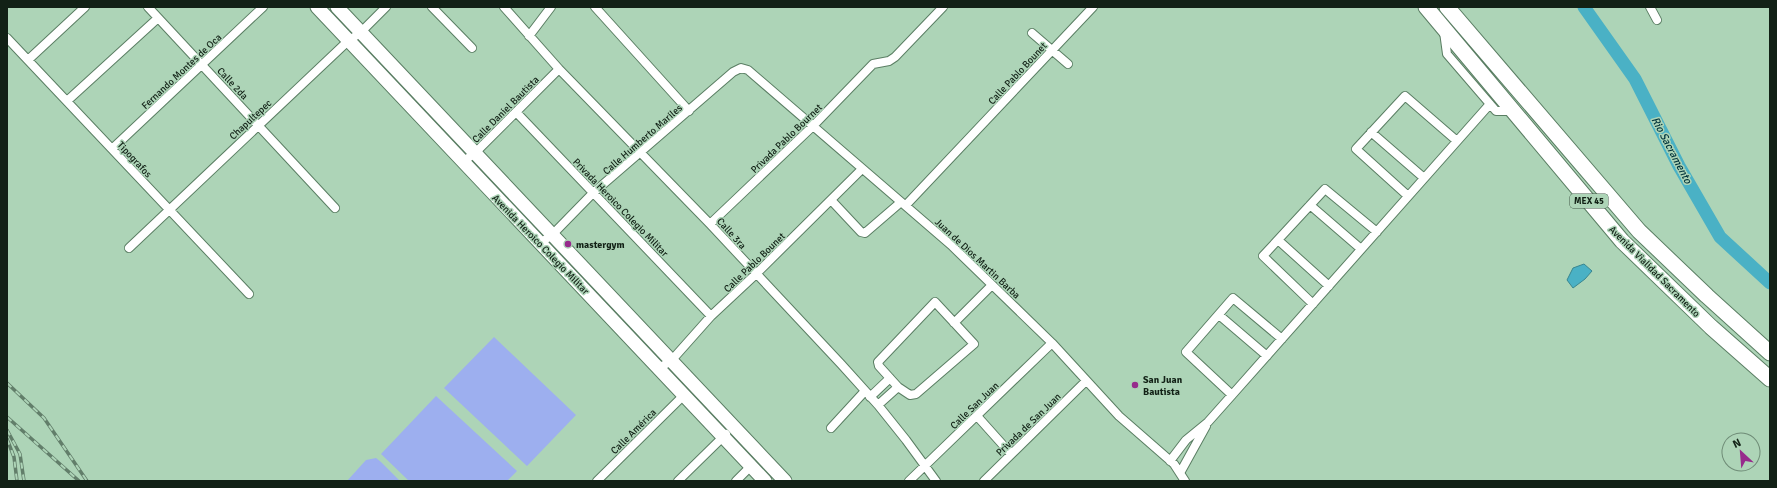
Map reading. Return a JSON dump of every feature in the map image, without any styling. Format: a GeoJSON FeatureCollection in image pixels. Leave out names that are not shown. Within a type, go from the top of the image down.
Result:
{"type":"FeatureCollection","features":[{"type":"Feature","properties":{"kind":"highway","name":"Avenida Vialidad Sacramento"},"geometry":{"type":"LineString","coordinates":[[1426,7],[1515,111],[1622,241],[1711,327],[1770,379]]}},
{"type":"Feature","properties":{"kind":"highway","name":"Avenida Vialidad Sacramento"},"geometry":{"type":"LineString","coordinates":[[1447,7],[1639,231],[1707,296],[1770,353]]}},
{"type":"Feature","properties":{"kind":"main road","name":"Avenida Heroico Colegio Militar"},"geometry":{"type":"LineString","coordinates":[[316,7],[464,161],[485,187],[540,243],[765,481]]}},
{"type":"Feature","properties":{"kind":"main road","name":"Avenida Heroico Colegio Militar"},"geometry":{"type":"LineString","coordinates":[[337,7],[785,481]]}},
{"type":"Feature","properties":{"kind":"street"},"geometry":{"type":"LineString","coordinates":[[28,60],[85,7]]}},
{"type":"Feature","properties":{"kind":"street","name":"Calle 2da"},"geometry":{"type":"LineString","coordinates":[[148,7],[335,208]]}},
{"type":"Feature","properties":{"kind":"street","name":"Fernando Montes de Oca"},"geometry":{"type":"LineString","coordinates":[[112,149],[263,7]]}},
{"type":"Feature","properties":{"kind":"street","name":"Chapultepec"},"geometry":{"type":"LineString","coordinates":[[128,248],[348,41],[360,33],[386,7]]}},
{"type":"Feature","properties":{"kind":"street"},"geometry":{"type":"LineString","coordinates":[[432,7],[472,48]]}},
{"type":"Feature","properties":{"kind":"street","name":"Calle 3ra"},"geometry":{"type":"LineString","coordinates":[[504,7],[559,69],[710,224],[868,394],[936,481]]}},
{"type":"Feature","properties":{"kind":"street"},"geometry":{"type":"LineString","coordinates":[[530,36],[551,7]]}},
{"type":"Feature","properties":{"kind":"street"},"geometry":{"type":"LineString","coordinates":[[595,7],[689,111]]}},
{"type":"Feature","properties":{"kind":"street","name":"Privada Pablo Bournet"},"geometry":{"type":"LineString","coordinates":[[710,224],[813,126],[873,64],[889,61],[895,57],[943,7]]}},
{"type":"Feature","properties":{"kind":"street","name":"Calle Pablo Bounet"},"geometry":{"type":"LineString","coordinates":[[830,200],[861,232],[864,234],[868,232],[904,204],[1093,7]]}},
{"type":"Feature","properties":{"kind":"street"},"geometry":{"type":"LineString","coordinates":[[1650,7],[1657,20]]}},
{"type":"Feature","properties":{"kind":"street"},"geometry":{"type":"LineString","coordinates":[[67,101],[158,18]]}},
{"type":"Feature","properties":{"kind":"street"},"geometry":{"type":"LineString","coordinates":[[1443,28],[1447,54],[1496,111],[1515,111]]}},
{"type":"Feature","properties":{"kind":"street"},"geometry":{"type":"LineString","coordinates":[[1032,33],[1068,64]]}},
{"type":"Feature","properties":{"kind":"street","name":"Tipografos"},"geometry":{"type":"LineString","coordinates":[[7,38],[249,294]]}},
{"type":"Feature","properties":{"kind":"street","name":"Calle Humberto Mariles"},"geometry":{"type":"LineString","coordinates":[[540,243],[552,235],[594,194],[733,72],[741,68]]}},
{"type":"Feature","properties":{"kind":"street","name":"Juan de Dios Martin Barba"},"geometry":{"type":"LineString","coordinates":[[741,68],[748,70],[951,245],[1052,343],[1119,416],[1170,461],[1185,481]]}},
{"type":"Feature","properties":{"kind":"street","name":"Calle Daniel Bautista"},"geometry":{"type":"LineString","coordinates":[[464,161],[475,154],[559,69]]}},
{"type":"Feature","properties":{"kind":"street"},"geometry":{"type":"LineString","coordinates":[[1408,196],[1356,149],[1371,132],[1405,96],[1457,141]]}},
{"type":"Feature","properties":{"kind":"street"},"geometry":{"type":"LineString","coordinates":[[1170,461],[1186,440],[1208,422],[1490,104]]}},
{"type":"Feature","properties":{"kind":"street","name":"Privada Heroico Colegio Militar"},"geometry":{"type":"LineString","coordinates":[[516,112],[711,316]]}},
{"type":"Feature","properties":{"kind":"street"},"geometry":{"type":"LineString","coordinates":[[1371,132],[1424,178]]}},
{"type":"Feature","properties":{"kind":"street","name":"Calle Pablo Bounet"},"geometry":{"type":"LineString","coordinates":[[659,368],[671,361],[711,316],[756,274],[862,169]]}},
{"type":"Feature","properties":{"kind":"street"},"geometry":{"type":"LineString","coordinates":[[1313,304],[1263,256],[1325,189],[1377,232]]}},
{"type":"Feature","properties":{"kind":"street"},"geometry":{"type":"LineString","coordinates":[[1310,205],[1361,250]]}},
{"type":"Feature","properties":{"kind":"street"},"geometry":{"type":"LineString","coordinates":[[1278,240],[1329,286]]}},
{"type":"Feature","properties":{"kind":"street"},"geometry":{"type":"LineString","coordinates":[[954,323],[992,285]]}},
{"type":"Feature","properties":{"kind":"street"},"geometry":{"type":"LineString","coordinates":[[1232,395],[1186,352],[1233,298],[1282,339]]}},
{"type":"Feature","properties":{"kind":"street"},"geometry":{"type":"LineString","coordinates":[[935,302],[954,323],[974,344],[916,394],[910,395],[898,387],[879,366],[878,360],[935,302]]}},
{"type":"Feature","properties":{"kind":"street"},"geometry":{"type":"LineString","coordinates":[[1219,314],[1267,356]]}},
{"type":"Feature","properties":{"kind":"street","name":"Calle San Juan"},"geometry":{"type":"LineString","coordinates":[[909,481],[1052,343]]}},
{"type":"Feature","properties":{"kind":"street"},"geometry":{"type":"LineString","coordinates":[[831,428],[868,394],[890,378]]}},
{"type":"Feature","properties":{"kind":"street","name":"Privada de San Juan"},"geometry":{"type":"LineString","coordinates":[[984,481],[1086,381]]}},
{"type":"Feature","properties":{"kind":"street"},"geometry":{"type":"LineString","coordinates":[[878,405],[898,387]]}},
{"type":"Feature","properties":{"kind":"street","name":"Calle América"},"geometry":{"type":"LineString","coordinates":[[597,481],[683,396]]}},
{"type":"Feature","properties":{"kind":"street"},"geometry":{"type":"LineString","coordinates":[[977,416],[1012,454]]}},
{"type":"Feature","properties":{"kind":"street"},"geometry":{"type":"LineString","coordinates":[[1180,473],[1208,422]]}},
{"type":"Feature","properties":{"kind":"street"},"geometry":{"type":"LineString","coordinates":[[678,481],[723,436],[735,428]]}},
{"type":"Feature","properties":{"kind":"street"},"geometry":{"type":"LineString","coordinates":[[736,481],[751,466]]}},
{"type":"Feature","properties":{"kind":"shaded area"},"geometry":{"type":"Polygon","coordinates":[[[1584,264],[1592,271],[1585,279],[1573,288],[1567,280],[1573,268],[1584,264]]]}},
{"type":"Feature","properties":{"kind":"shaded area"},"geometry":{"type":"Polygon","coordinates":[[[494,337],[576,415],[527,466],[444,388],[494,337]]]}},
{"type":"Feature","properties":{"kind":"shaded area"},"geometry":{"type":"Polygon","coordinates":[[[436,396],[517,471],[507,481],[409,481],[381,454],[436,396]]]}},
{"type":"Feature","properties":{"kind":"shaded area"},"geometry":{"type":"Polygon","coordinates":[[[376,458],[400,481],[347,481],[366,460],[376,458]]]}},
{"type":"Feature","properties":{"kind":"waterway","name":"Rio Sacramento"},"geometry":{"type":"LineString","coordinates":[[1584,7],[1635,79],[1679,166],[1720,237],[1770,283]]}},
{"type":"Feature","properties":{"kind":"railway"},"geometry":{"type":"LineString","coordinates":[[7,383],[44,418],[87,481]]}},
{"type":"Feature","properties":{"kind":"railway"},"geometry":{"type":"LineString","coordinates":[[7,417],[79,481]]}},
{"type":"Feature","properties":{"kind":"railway"},"geometry":{"type":"LineString","coordinates":[[7,430],[20,454],[24,481]]}},
{"type":"Feature","properties":{"kind":"railway"},"geometry":{"type":"LineString","coordinates":[[7,439],[14,457],[17,481]]}},
{"type":"Feature","properties":{"kind":"place","name":"mastergym"},"geometry":{"type":"Point","coordinates":[568,244]}},
{"type":"Feature","properties":{"kind":"place","name":"San Juan Bautista"},"geometry":{"type":"Point","coordinates":[1135,385]}}]}
